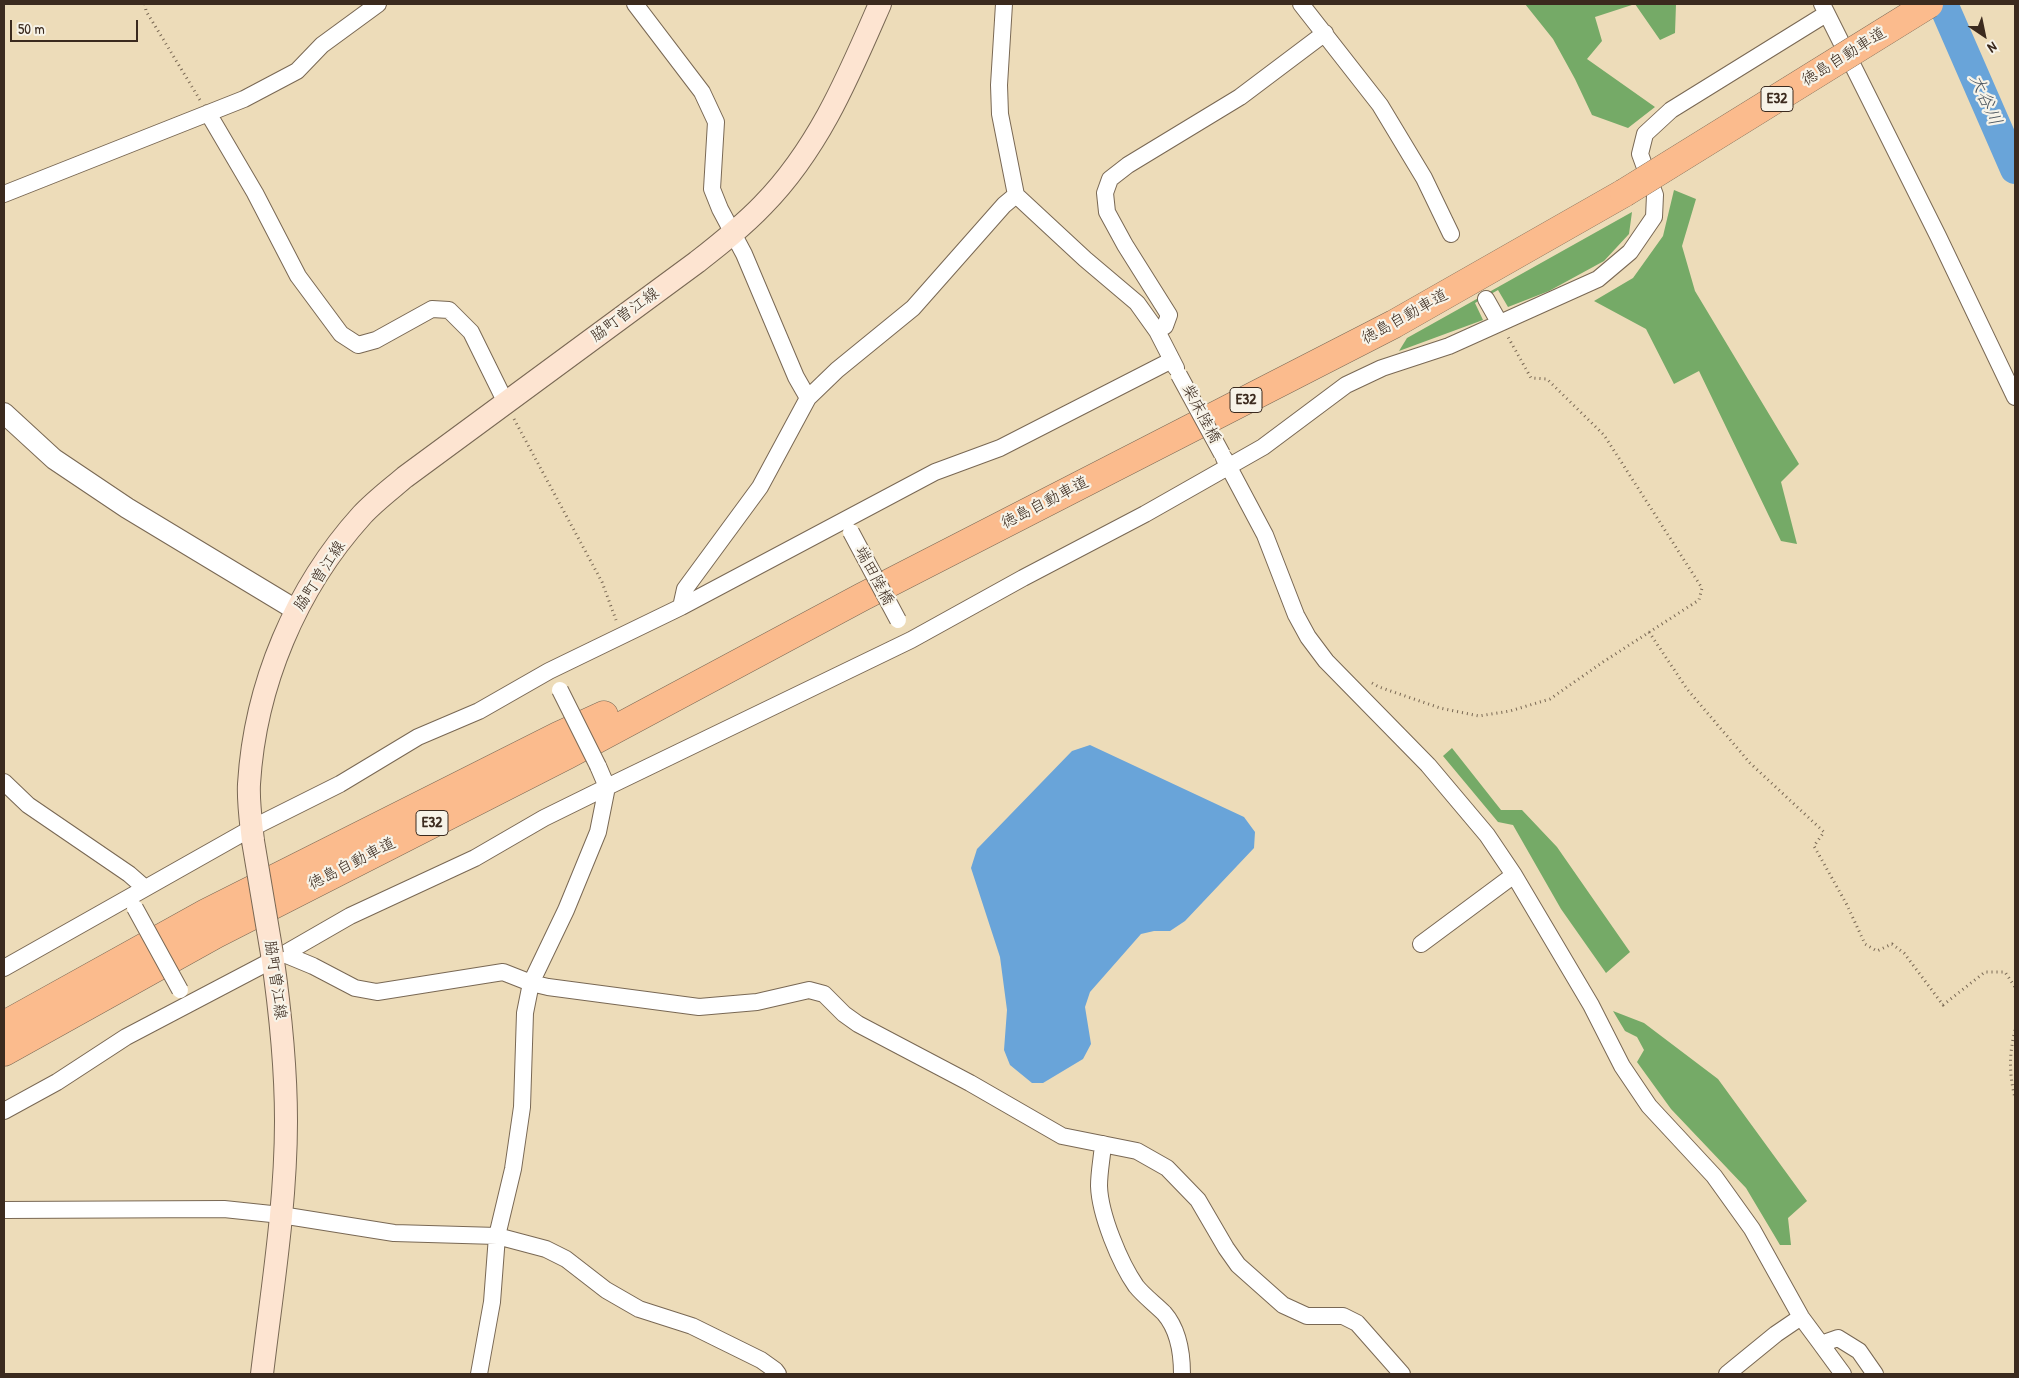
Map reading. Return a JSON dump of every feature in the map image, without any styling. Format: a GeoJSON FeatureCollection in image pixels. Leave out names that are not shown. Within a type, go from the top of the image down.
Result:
{"type":"FeatureCollection","features":[{"type":"Feature","properties":{"kind":"highway","name":"徳島自動車道"},"geometry":{"type":"LineString","coordinates":[[4,1052],[216,934],[567,755],[862,597],[1394,324],[1624,193],[1929,4]]}},
{"type":"Feature","properties":{"kind":"highway","name":"徳島自動車道"},"geometry":{"type":"LineString","coordinates":[[4,1024],[206,913],[558,736],[862,597]]}},
{"type":"Feature","properties":{"kind":"main road","name":"脇町曽江線"},"geometry":{"type":"LineString","coordinates":[[262,1374],[281,1215],[286,1121],[283,1042],[276,956],[253,834],[249,784],[259,715],[275,658],[296,610],[329,557],[363,514],[405,476],[696,262],[733,233],[764,204],[806,152],[844,88],[880,4]]}},
{"type":"Feature","properties":{"kind":"street"},"geometry":{"type":"LineString","coordinates":[[4,194],[244,99],[297,71],[322,46],[378,4]]}},
{"type":"Feature","properties":{"kind":"street"},"geometry":{"type":"LineString","coordinates":[[635,4],[702,92],[716,122],[712,189],[720,209],[744,254],[796,377],[808,398]]}},
{"type":"Feature","properties":{"kind":"street"},"geometry":{"type":"LineString","coordinates":[[681,607],[685,590],[760,487],[808,398],[837,370],[913,308],[1016,195],[1000,114],[999,85],[1004,4]]}},
{"type":"Feature","properties":{"kind":"street"},"geometry":{"type":"LineString","coordinates":[[1301,4],[1380,105],[1424,178],[1451,234]]}},
{"type":"Feature","properties":{"kind":"street"},"geometry":{"type":"LineString","coordinates":[[4,1111],[56,1082],[184,997],[276,956],[350,916],[475,858],[544,818],[911,640],[1226,461],[1263,446],[1346,385],[1382,368],[1449,346],[1598,279],[1630,252],[1654,217],[1656,195],[1640,154],[1644,134],[1671,110],[1824,9],[1938,236],[2015,397]]}},
{"type":"Feature","properties":{"kind":"street"},"geometry":{"type":"LineString","coordinates":[[1157,331],[1166,326],[1169,316],[1107,212],[1105,193],[1110,179],[1128,165],[1240,97],[1325,33]]}},
{"type":"Feature","properties":{"kind":"street"},"geometry":{"type":"LineString","coordinates":[[208,113],[298,276],[341,334],[358,345],[376,340],[432,309],[449,310],[471,332],[506,403]]}},
{"type":"Feature","properties":{"kind":"street","name":"柴床陸橋"},"geometry":{"type":"LineString","coordinates":[[1016,195],[1085,259],[1137,303],[1157,331],[1265,535],[1296,615],[1308,637],[1326,661],[1428,765],[1488,835],[1514,875],[1591,1005],[1622,1066],[1649,1106],[1714,1176],[1752,1229],[1802,1317],[1843,1374]]}},
{"type":"Feature","properties":{"kind":"street"},"geometry":{"type":"LineString","coordinates":[[1486,299],[1499,322]]}},
{"type":"Feature","properties":{"kind":"street"},"geometry":{"type":"LineString","coordinates":[[4,968],[131,903],[145,888],[253,834],[418,737],[479,710],[549,671],[847,526],[935,472],[1000,448],[1176,367]]}},
{"type":"Feature","properties":{"kind":"street"},"geometry":{"type":"LineString","coordinates":[[4,413],[54,459],[127,508],[296,610]]}},
{"type":"Feature","properties":{"kind":"street","name":"端田陸橋"},"geometry":{"type":"LineString","coordinates":[[847,526],[898,620],[911,640]]}},
{"type":"Feature","properties":{"kind":"street"},"geometry":{"type":"LineString","coordinates":[[479,1374],[492,1302],[497,1236],[513,1169],[522,1107],[525,1013],[531,983],[566,910],[598,832],[607,787],[549,671]]}},
{"type":"Feature","properties":{"kind":"street"},"geometry":{"type":"LineString","coordinates":[[4,782],[28,806],[129,874],[145,888]]}},
{"type":"Feature","properties":{"kind":"street"},"geometry":{"type":"LineString","coordinates":[[1421,944],[1514,875]]}},
{"type":"Feature","properties":{"kind":"street"},"geometry":{"type":"LineString","coordinates":[[131,903],[184,997]]}},
{"type":"Feature","properties":{"kind":"street"},"geometry":{"type":"LineString","coordinates":[[276,956],[313,966],[355,988],[377,992],[503,972],[531,983],[699,1007],[757,1002],[809,990],[824,994],[844,1014],[858,1024],[970,1083],[1062,1136],[1137,1151],[1167,1168],[1198,1200],[1238,1265],[1283,1305],[1307,1316],[1343,1316],[1357,1323],[1402,1374]]}},
{"type":"Feature","properties":{"kind":"street"},"geometry":{"type":"LineString","coordinates":[[1103,1144],[1099,1186],[1103,1215],[1127,1272],[1138,1288],[1165,1315],[1177,1336],[1182,1358],[1182,1374]]}},
{"type":"Feature","properties":{"kind":"street"},"geometry":{"type":"LineString","coordinates":[[4,1210],[224,1209],[281,1215],[394,1233],[497,1236],[546,1249],[566,1259],[606,1290],[638,1309],[692,1326],[761,1360],[778,1374]]}},
{"type":"Feature","properties":{"kind":"street"},"geometry":{"type":"LineString","coordinates":[[1727,1374],[1776,1334],[1802,1317]]}},
{"type":"Feature","properties":{"kind":"street"},"geometry":{"type":"LineString","coordinates":[[1820,1344],[1838,1338],[1859,1351],[1875,1374]]}},
{"type":"Feature","properties":{"kind":"path"},"geometry":{"type":"LineString","coordinates":[[145,4],[146,11],[208,113]]}},
{"type":"Feature","properties":{"kind":"path"},"geometry":{"type":"LineString","coordinates":[[1365,678],[1379,687],[1440,708],[1478,716],[1510,711],[1550,699],[1700,600],[1702,588],[1604,435],[1547,379],[1531,378],[1499,322]]}},
{"type":"Feature","properties":{"kind":"path"},"geometry":{"type":"LineString","coordinates":[[506,403],[602,582],[622,636]]}},
{"type":"Feature","properties":{"kind":"path"},"geometry":{"type":"LineString","coordinates":[[1649,632],[1687,689],[1750,763],[1824,832],[1814,846],[1847,904],[1865,944],[1877,951],[1892,944],[1904,953],[1943,1004],[1985,972],[2004,972],[2015,987]]}},
{"type":"Feature","properties":{"kind":"path"},"geometry":{"type":"LineString","coordinates":[[2015,1030],[2011,1048],[2010,1078],[2015,1098]]}},
{"type":"Feature","properties":{"kind":"green space"},"geometry":{"type":"Polygon","coordinates":[[[1525,4],[1635,4],[1595,17],[1602,41],[1587,59],[1655,107],[1628,128],[1592,115],[1553,39],[1525,4]]]}},
{"type":"Feature","properties":{"kind":"green space"},"geometry":{"type":"Polygon","coordinates":[[[1635,4],[1676,4],[1675,33],[1660,40],[1635,4]]]}},
{"type":"Feature","properties":{"kind":"green space"},"geometry":{"type":"Polygon","coordinates":[[[1674,190],[1696,199],[1682,246],[1695,291],[1799,464],[1781,482],[1797,544],[1781,541],[1699,371],[1674,384],[1646,329],[1594,301],[1633,278],[1663,236],[1674,190]]]}},
{"type":"Feature","properties":{"kind":"green space"},"geometry":{"type":"Polygon","coordinates":[[[1632,212],[1629,234],[1604,261],[1549,291],[1508,307],[1498,290],[1475,303],[1483,320],[1399,351],[1407,338],[1632,212]]]}},
{"type":"Feature","properties":{"kind":"green space"},"geometry":{"type":"Polygon","coordinates":[[[1452,748],[1501,810],[1522,810],[1557,847],[1630,952],[1606,973],[1561,909],[1513,825],[1498,822],[1443,756],[1452,748]]]}},
{"type":"Feature","properties":{"kind":"green space"},"geometry":{"type":"Polygon","coordinates":[[[1613,1011],[1644,1023],[1718,1079],[1807,1201],[1788,1218],[1791,1245],[1780,1245],[1746,1188],[1671,1109],[1637,1062],[1644,1050],[1637,1037],[1625,1031],[1613,1011]]]}},
{"type":"Feature","properties":{"kind":"water"},"geometry":{"type":"Polygon","coordinates":[[[1090,745],[1244,817],[1255,832],[1254,848],[1185,921],[1170,931],[1154,931],[1141,934],[1090,992],[1085,1007],[1091,1044],[1083,1059],[1043,1083],[1032,1083],[1010,1065],[1004,1050],[1007,1010],[1000,957],[971,868],[977,849],[1072,751],[1090,745]]]}},
{"type":"Feature","properties":{"kind":"waterway","name":"大谷川"},"geometry":{"type":"LineString","coordinates":[[1943,4],[2015,169]]}}]}
